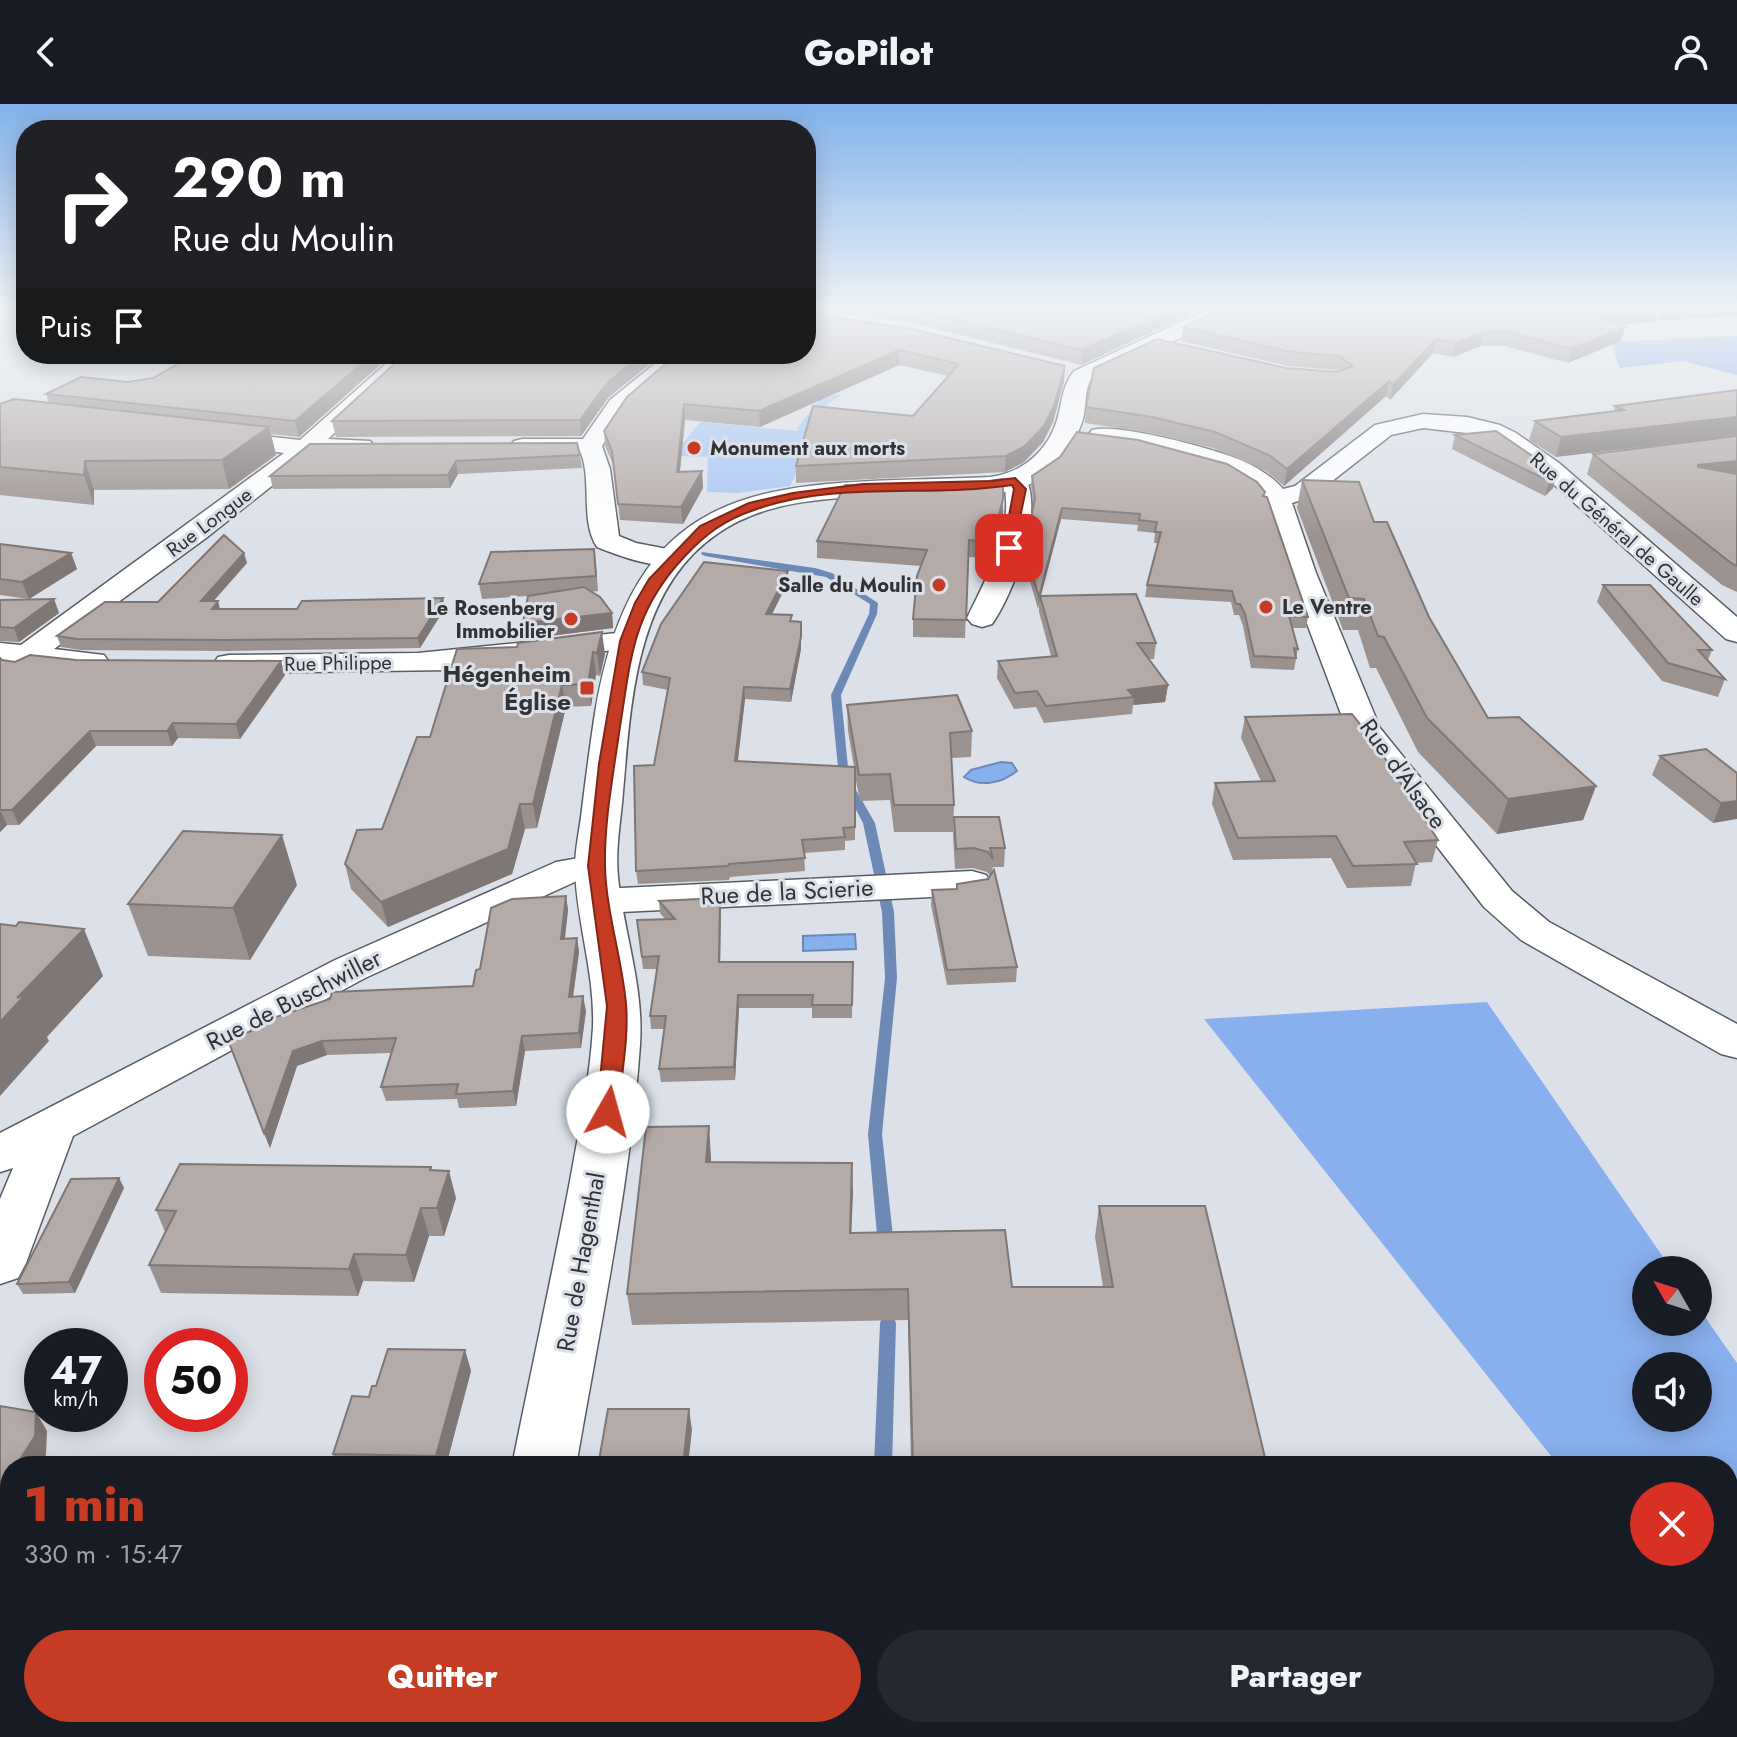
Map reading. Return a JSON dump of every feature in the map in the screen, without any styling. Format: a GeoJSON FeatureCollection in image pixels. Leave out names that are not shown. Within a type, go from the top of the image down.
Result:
{"type":"FeatureCollection","features":[{"type":"Feature","properties":{"kind":"main road"},"geometry":{"type":"LineString","coordinates":[[1015,481],[1040,467],[1065,430],[1071,416],[1074,386]]}},
{"type":"Feature","properties":{"kind":"main road","name":"Rue de Hagenthal"},"geometry":{"type":"LineString","coordinates":[[546,1456],[608,1112],[616,1045],[614,969],[599,883],[607,764],[627,641],[642,603],[673,558],[704,529],[721,518],[753,506],[793,496],[863,487],[991,485],[1015,481]]}},
{"type":"Feature","properties":{"kind":"street","name":"Rue Longue"},"geometry":{"type":"LineString","coordinates":[[0,679],[14,653],[197,532],[306,447],[373,386]]}},
{"type":"Feature","properties":{"kind":"street"},"geometry":{"type":"LineString","coordinates":[[590,446],[618,405],[641,386]]}},
{"type":"Feature","properties":{"kind":"street","name":"Rue du Général de Gaulle"},"geometry":{"type":"LineString","coordinates":[[1278,499],[1304,491],[1383,430],[1423,421],[1467,424],[1492,430],[1550,468],[1737,633]]}},
{"type":"Feature","properties":{"kind":"street"},"geometry":{"type":"LineString","coordinates":[[1065,430],[1138,440],[1219,461],[1266,485],[1278,499]]}},
{"type":"Feature","properties":{"kind":"street"},"geometry":{"type":"LineString","coordinates":[[195,435],[306,447],[386,446]]}},
{"type":"Feature","properties":{"kind":"street"},"geometry":{"type":"LineString","coordinates":[[496,446],[590,446]]}},
{"type":"Feature","properties":{"kind":"street"},"geometry":{"type":"LineString","coordinates":[[590,446],[597,460],[602,528],[607,541],[629,550],[673,558]]}},
{"type":"Feature","properties":{"kind":"street"},"geometry":{"type":"LineString","coordinates":[[1550,468],[1580,464]]}},
{"type":"Feature","properties":{"kind":"street"},"geometry":{"type":"LineString","coordinates":[[982,618],[998,587],[1017,516],[1020,489],[1015,481]]}},
{"type":"Feature","properties":{"kind":"street","name":"Rue d'Alsace"},"geometry":{"type":"LineString","coordinates":[[1278,499],[1302,573],[1364,730],[1498,899],[1535,931],[1737,1043]]}},
{"type":"Feature","properties":{"kind":"street","name":"Rue Philippe"},"geometry":{"type":"LineString","coordinates":[[200,663],[389,663],[481,658],[571,645],[627,641]]}},
{"type":"Feature","properties":{"kind":"street"},"geometry":{"type":"LineString","coordinates":[[14,653],[81,662],[126,663]]}},
{"type":"Feature","properties":{"kind":"street","name":"Rue de Buschwiller"},"geometry":{"type":"LineString","coordinates":[[0,1154],[350,969],[570,870],[599,883]]}},
{"type":"Feature","properties":{"kind":"street","name":"Rue de la Scierie"},"geometry":{"type":"LineString","coordinates":[[599,883],[744,896],[972,883]]}},
{"type":"Feature","properties":{"kind":"street"},"geometry":{"type":"LineString","coordinates":[[0,1263],[53,1126]]}},
{"type":"Feature","properties":{"kind":"shaded area"},"geometry":{"type":"Polygon","coordinates":[[[844,394],[831,402],[814,423],[790,486],[738,493],[707,492],[708,457],[618,454],[625,439],[684,442],[700,422],[799,431],[797,428],[821,398],[844,394]]]}},
{"type":"Feature","properties":{"kind":"shaded area"},"geometry":{"type":"Polygon","coordinates":[[[1001,762],[1012,763],[1017,771],[991,783],[964,777],[971,770],[1001,762]]]}},
{"type":"Feature","properties":{"kind":"shaded area"},"geometry":{"type":"Polygon","coordinates":[[[855,934],[856,949],[803,951],[803,936],[855,934]]]}},
{"type":"Feature","properties":{"kind":"shaded area"},"geometry":{"type":"Polygon","coordinates":[[[1487,1002],[1662,1256],[1632,1256],[1632,1336],[1712,1336],[1712,1327],[1737,1363],[1737,1456],[1551,1456],[1204,1019],[1487,1002]]]}},
{"type":"Feature","properties":{"kind":"building"},"geometry":{"type":"Polygon","coordinates":[[[62,386],[336,386],[295,421],[46,394],[62,386]]]}},
{"type":"Feature","properties":{"kind":"building"},"geometry":{"type":"Polygon","coordinates":[[[370,386],[605,386],[580,420],[332,421],[370,386]]]}},
{"type":"Feature","properties":{"kind":"building"},"geometry":{"type":"Polygon","coordinates":[[[640,386],[816,386],[759,411],[684,404],[677,472],[702,471],[681,507],[618,504],[612,451],[604,431],[627,397],[640,386]]]}},
{"type":"Feature","properties":{"kind":"building"},"geometry":{"type":"Polygon","coordinates":[[[939,386],[1059,386],[1044,426],[1025,446],[1006,456],[796,466],[813,406],[913,416],[939,386]]]}},
{"type":"Feature","properties":{"kind":"building"},"geometry":{"type":"Polygon","coordinates":[[[1090,386],[1383,386],[1287,469],[1269,455],[1215,432],[1152,417],[1086,407],[1090,386]]]}},
{"type":"Feature","properties":{"kind":"building"},"geometry":{"type":"Polygon","coordinates":[[[1737,390],[1737,417],[1561,437],[1535,421],[1624,410],[1615,406],[1737,390]]]}},
{"type":"Feature","properties":{"kind":"building"},"geometry":{"type":"Polygon","coordinates":[[[14,399],[269,427],[222,460],[85,461],[84,475],[0,467],[0,404],[14,399]]]}},
{"type":"Feature","properties":{"kind":"building"},"geometry":{"type":"Polygon","coordinates":[[[1496,431],[1557,473],[1549,481],[1455,435],[1496,431]]]}},
{"type":"Feature","properties":{"kind":"building"},"geometry":{"type":"Polygon","coordinates":[[[1077,432],[1138,440],[1227,464],[1257,482],[1265,492],[1263,496],[1267,497],[1308,617],[1289,616],[1298,649],[1294,648],[1296,658],[1254,656],[1245,614],[1240,604],[1236,604],[1232,591],[1147,585],[1161,532],[1155,532],[1157,522],[1139,520],[1140,514],[1062,508],[1039,597],[1025,550],[1035,498],[1032,476],[1060,457],[1077,432]]]}},
{"type":"Feature","properties":{"kind":"building"},"geometry":{"type":"Polygon","coordinates":[[[1737,436],[1737,461],[1698,467],[1737,474],[1737,566],[1593,454],[1737,436]]]}},
{"type":"Feature","properties":{"kind":"building"},"geometry":{"type":"Polygon","coordinates":[[[577,443],[580,455],[456,461],[448,475],[270,476],[310,444],[577,443]]]}},
{"type":"Feature","properties":{"kind":"building"},"geometry":{"type":"Polygon","coordinates":[[[1003,479],[1003,499],[992,542],[969,540],[966,620],[913,619],[917,576],[927,550],[817,541],[845,485],[975,483],[1003,479]]]}},
{"type":"Feature","properties":{"kind":"building"},"geometry":{"type":"Polygon","coordinates":[[[1302,480],[1359,482],[1374,522],[1387,522],[1429,617],[1488,718],[1519,717],[1596,786],[1508,799],[1427,718],[1384,637],[1378,636],[1364,599],[1349,598],[1302,480]]]}},
{"type":"Feature","properties":{"kind":"building"},"geometry":{"type":"Polygon","coordinates":[[[224,535],[244,553],[201,601],[218,601],[212,609],[297,609],[302,601],[443,598],[418,638],[226,640],[77,639],[57,636],[105,602],[158,602],[224,535]]]}},
{"type":"Feature","properties":{"kind":"building"},"geometry":{"type":"Polygon","coordinates":[[[0,544],[71,553],[22,582],[0,579],[0,544]]]}},
{"type":"Feature","properties":{"kind":"building"},"geometry":{"type":"Polygon","coordinates":[[[594,549],[596,576],[479,584],[491,552],[594,549]]]}},
{"type":"Feature","properties":{"kind":"building"},"geometry":{"type":"Polygon","coordinates":[[[704,562],[788,571],[766,614],[792,615],[790,621],[801,622],[801,637],[790,689],[744,687],[735,761],[855,767],[855,827],[843,828],[845,837],[802,840],[805,858],[636,871],[634,766],[654,765],[670,678],[642,672],[661,624],[704,562]]]}},
{"type":"Feature","properties":{"kind":"building"},"geometry":{"type":"Polygon","coordinates":[[[1603,585],[1650,585],[1712,650],[1698,650],[1725,679],[1668,663],[1603,585]]]}},
{"type":"Feature","properties":{"kind":"building"},"geometry":{"type":"Polygon","coordinates":[[[584,587],[600,597],[612,613],[523,623],[528,596],[584,587]]]}},
{"type":"Feature","properties":{"kind":"building"},"geometry":{"type":"Polygon","coordinates":[[[1136,594],[1156,643],[1137,643],[1168,685],[1128,690],[1134,697],[1046,706],[1037,691],[1015,693],[998,661],[1057,656],[1040,596],[1136,594]]]}},
{"type":"Feature","properties":{"kind":"building"},"geometry":{"type":"Polygon","coordinates":[[[54,599],[14,628],[0,627],[0,600],[54,599]]]}},
{"type":"Feature","properties":{"kind":"building"},"geometry":{"type":"Polygon","coordinates":[[[602,632],[597,653],[593,652],[588,684],[562,685],[533,804],[520,804],[508,849],[381,902],[345,864],[357,830],[382,829],[417,737],[430,737],[457,649],[517,647],[518,643],[602,632]]]}},
{"type":"Feature","properties":{"kind":"building"},"geometry":{"type":"Polygon","coordinates":[[[30,655],[76,660],[281,661],[236,724],[173,723],[167,731],[90,731],[12,810],[0,810],[0,658],[15,662],[30,655]]]}},
{"type":"Feature","properties":{"kind":"building"},"geometry":{"type":"Polygon","coordinates":[[[957,695],[972,731],[950,733],[954,805],[894,805],[890,774],[859,775],[847,705],[957,695]]]}},
{"type":"Feature","properties":{"kind":"building"},"geometry":{"type":"Polygon","coordinates":[[[1352,714],[1375,743],[1438,840],[1404,842],[1417,864],[1353,866],[1336,836],[1238,838],[1215,783],[1275,781],[1245,717],[1352,714]]]}},
{"type":"Feature","properties":{"kind":"building"},"geometry":{"type":"Polygon","coordinates":[[[1706,749],[1737,773],[1737,801],[1721,803],[1660,756],[1706,749]]]}},
{"type":"Feature","properties":{"kind":"building"},"geometry":{"type":"Polygon","coordinates":[[[954,817],[999,817],[1005,848],[990,848],[993,859],[988,852],[974,848],[956,849],[954,817]]]}},
{"type":"Feature","properties":{"kind":"building"},"geometry":{"type":"Polygon","coordinates":[[[183,831],[282,835],[233,908],[128,904],[183,831]]]}},
{"type":"Feature","properties":{"kind":"building"},"geometry":{"type":"Polygon","coordinates":[[[994,870],[1017,967],[947,970],[932,890],[957,889],[957,884],[988,879],[994,870]]]}},
{"type":"Feature","properties":{"kind":"building"},"geometry":{"type":"Polygon","coordinates":[[[566,896],[561,939],[577,938],[569,997],[583,996],[579,1033],[522,1036],[513,1091],[456,1094],[458,1084],[381,1087],[396,1038],[322,1041],[293,1051],[264,1133],[228,1040],[251,1031],[252,1025],[330,999],[332,992],[473,986],[476,970],[480,969],[491,908],[512,899],[566,896]]]}},
{"type":"Feature","properties":{"kind":"building"},"geometry":{"type":"Polygon","coordinates":[[[720,898],[719,962],[853,962],[852,1005],[812,1005],[813,995],[738,995],[734,1067],[659,1069],[666,1016],[650,1016],[659,956],[642,957],[637,920],[675,919],[659,901],[720,898]]]}},
{"type":"Feature","properties":{"kind":"building"},"geometry":{"type":"Polygon","coordinates":[[[19,922],[84,929],[17,998],[27,993],[0,1022],[0,924],[16,926],[19,922]]]}},
{"type":"Feature","properties":{"kind":"building"},"geometry":{"type":"Polygon","coordinates":[[[709,1126],[706,1162],[852,1163],[850,1233],[1005,1230],[1012,1287],[1113,1287],[1099,1206],[1205,1206],[1265,1456],[913,1456],[908,1289],[627,1294],[646,1127],[709,1126]]]}},
{"type":"Feature","properties":{"kind":"building"},"geometry":{"type":"Polygon","coordinates":[[[180,1164],[431,1167],[430,1170],[449,1171],[437,1208],[421,1208],[406,1255],[354,1254],[349,1269],[149,1265],[176,1211],[156,1210],[180,1164]]]}},
{"type":"Feature","properties":{"kind":"building"},"geometry":{"type":"Polygon","coordinates":[[[119,1178],[69,1282],[17,1284],[71,1179],[119,1178]]]}},
{"type":"Feature","properties":{"kind":"building"},"geometry":{"type":"Polygon","coordinates":[[[388,1349],[465,1350],[436,1456],[333,1454],[352,1396],[369,1397],[372,1386],[376,1386],[388,1349]]]}},
{"type":"Feature","properties":{"kind":"building"},"geometry":{"type":"Polygon","coordinates":[[[0,1406],[24,1410],[24,1432],[35,1432],[22,1456],[0,1456],[0,1406]]]}},
{"type":"Feature","properties":{"kind":"building"},"geometry":{"type":"Polygon","coordinates":[[[608,1409],[689,1409],[684,1456],[600,1456],[608,1409]]]}},
{"type":"Feature","properties":{"kind":"waterway"},"geometry":{"type":"LineString","coordinates":[[705,554],[829,575],[874,603],[873,614],[836,695],[844,778],[869,823],[888,912],[891,978],[875,1134],[886,1246]]}},
{"type":"Feature","properties":{"kind":"waterway"},"geometry":{"type":"LineString","coordinates":[[883,1456],[888,1323]]}},
{"type":"Feature","properties":{"kind":"place","name":"Monument aux morts"},"geometry":{"type":"Point","coordinates":[694,448]}},
{"type":"Feature","properties":{"kind":"place","name":"Salle du Moulin"},"geometry":{"type":"Point","coordinates":[939,585]}},
{"type":"Feature","properties":{"kind":"place","name":"Le Ventre"},"geometry":{"type":"Point","coordinates":[1266,607]}},
{"type":"Feature","properties":{"kind":"place","name":"Le Rosenberg Immobilier"},"geometry":{"type":"Point","coordinates":[571,619]}},
{"type":"Feature","properties":{"kind":"place","name":"Hégenheim Église"},"geometry":{"type":"Point","coordinates":[587,688]}},
{"type":"Feature","properties":{"kind":"route"},"geometry":{"type":"LineString","coordinates":[[608,1112],[617,1006],[614,969],[596,866],[607,764],[627,641],[642,603],[656,579],[673,558],[704,529],[721,518],[793,496],[863,487],[991,485],[1015,481],[1020,489],[1009,548]]}}]}
